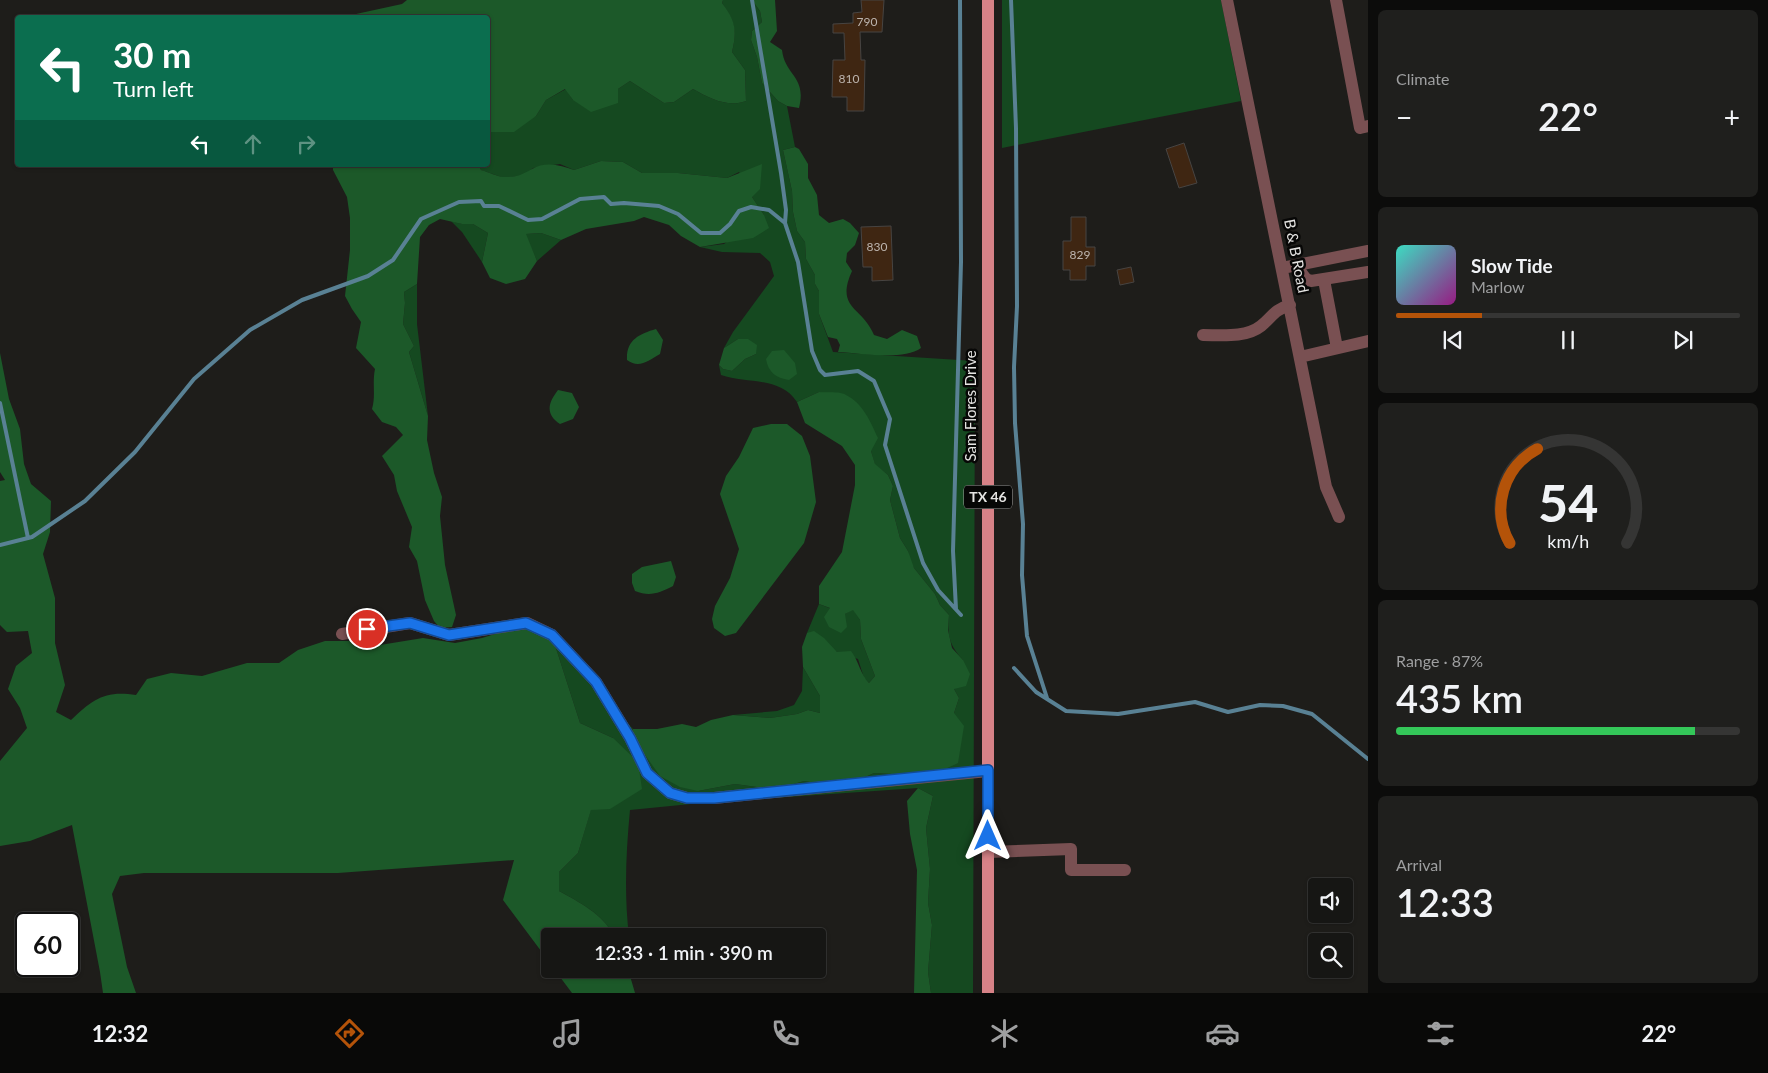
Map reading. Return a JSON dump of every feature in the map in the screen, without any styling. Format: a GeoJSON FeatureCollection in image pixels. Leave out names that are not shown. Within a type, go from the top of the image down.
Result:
{"type":"FeatureCollection","features":[{"type":"Feature","properties":{"kind":"main road","name":"Sam Flores Drive"},"geometry":{"type":"LineString","coordinates":[[988,0],[988,993]]}},
{"type":"Feature","properties":{"kind":"street","name":"B & B Road"},"geometry":{"type":"LineString","coordinates":[[1227,0],[1326,487],[1339,517]]}},
{"type":"Feature","properties":{"kind":"street"},"geometry":{"type":"LineString","coordinates":[[1336,0],[1364,127]]}},
{"type":"Feature","properties":{"kind":"street"},"geometry":{"type":"LineString","coordinates":[[1282,268],[1368,250]]}},
{"type":"Feature","properties":{"kind":"street"},"geometry":{"type":"LineString","coordinates":[[1296,266],[1306,279],[1311,281],[1368,272]]}},
{"type":"Feature","properties":{"kind":"street"},"geometry":{"type":"LineString","coordinates":[[1324,280],[1337,348]]}},
{"type":"Feature","properties":{"kind":"street"},"geometry":{"type":"LineString","coordinates":[[1203,335],[1249,332],[1260,327],[1278,308],[1290,305]]}},
{"type":"Feature","properties":{"kind":"street"},"geometry":{"type":"LineString","coordinates":[[1300,357],[1368,341]]}},
{"type":"Feature","properties":{"kind":"street"},"geometry":{"type":"LineString","coordinates":[[342,634],[410,623],[449,635],[526,623],[552,635],[596,682],[630,738],[647,773],[670,793],[687,798],[714,798],[988,770]]}},
{"type":"Feature","properties":{"kind":"street"},"geometry":{"type":"LineString","coordinates":[[988,852],[1071,849],[1071,870],[1125,870]]}},
{"type":"Feature","properties":{"kind":"green space"},"geometry":{"type":"Polygon","coordinates":[[[407,0],[723,0],[722,3],[730,15],[734,26],[735,38],[732,52],[745,70],[746,101],[726,103],[712,99],[693,89],[674,102],[664,103],[630,81],[618,89],[618,103],[591,112],[573,100],[565,89],[546,100],[536,116],[514,132],[490,132],[490,15],[354,15],[402,4],[407,0]]]}},
{"type":"Feature","properties":{"kind":"green space"},"geometry":{"type":"Polygon","coordinates":[[[723,0],[752,0],[760,11],[762,22],[752,31],[751,40],[757,57],[762,83],[778,101],[787,106],[795,147],[783,150],[792,191],[793,212],[797,231],[805,242],[806,259],[815,275],[815,284],[819,291],[819,314],[833,352],[975,361],[973,993],[931,993],[928,972],[932,925],[928,903],[930,869],[926,828],[933,796],[918,788],[701,803],[630,810],[626,873],[628,928],[609,928],[597,915],[559,891],[559,872],[578,853],[591,809],[610,809],[613,738],[580,723],[554,642],[633,729],[633,738],[698,791],[735,784],[764,788],[787,786],[804,781],[821,784],[861,779],[874,773],[891,774],[899,779],[954,713],[959,698],[954,689],[963,660],[950,639],[948,628],[949,615],[940,605],[935,594],[909,559],[908,551],[900,538],[890,500],[893,486],[888,475],[875,465],[871,451],[819,392],[797,402],[782,388],[772,384],[721,375],[719,365],[723,369],[732,371],[745,359],[756,354],[738,339],[724,348],[733,332],[774,276],[770,262],[760,253],[722,252],[700,247],[724,244],[764,215],[739,172],[727,178],[678,173],[642,173],[623,162],[601,161],[574,170],[560,164],[533,168],[525,175],[504,178],[481,170],[480,167],[490,167],[490,130],[536,116],[546,100],[566,89],[573,100],[618,89],[630,81],[664,103],[674,102],[693,89],[712,99],[726,103],[746,101],[745,70],[732,52],[734,26],[730,15],[722,3],[723,0]]]}},
{"type":"Feature","properties":{"kind":"green space"},"geometry":{"type":"Polygon","coordinates":[[[752,0],[775,0],[777,31],[770,42],[782,50],[787,66],[798,82],[801,97],[799,108],[787,106],[778,101],[762,83],[757,57],[751,40],[752,31],[762,22],[760,11],[752,0]]]}},
{"type":"Feature","properties":{"kind":"green space"},"geometry":{"type":"Polygon","coordinates":[[[1002,0],[1221,0],[1241,101],[1002,148],[1002,0]]]}},
{"type":"Feature","properties":{"kind":"green space"},"geometry":{"type":"Polygon","coordinates":[[[795,147],[799,149],[808,164],[808,178],[817,195],[819,215],[829,223],[843,219],[850,223],[859,233],[855,245],[847,253],[846,262],[852,271],[848,283],[848,300],[869,325],[874,335],[887,339],[902,330],[917,336],[921,348],[913,352],[893,355],[838,352],[840,345],[837,339],[828,337],[819,314],[819,291],[815,284],[815,275],[806,259],[805,242],[797,231],[793,212],[792,191],[783,150],[795,147]]]}},
{"type":"Feature","properties":{"kind":"green space"},"geometry":{"type":"Polygon","coordinates":[[[601,161],[623,162],[642,173],[678,173],[727,178],[762,164],[760,189],[752,197],[764,215],[769,228],[753,238],[700,247],[681,236],[669,225],[644,217],[634,221],[586,229],[561,240],[541,233],[526,234],[537,261],[525,279],[506,284],[490,278],[482,262],[488,233],[473,224],[462,224],[440,219],[429,225],[420,237],[417,284],[404,292],[403,324],[414,346],[409,352],[428,416],[427,440],[434,473],[442,497],[440,516],[445,565],[456,615],[452,627],[440,628],[434,621],[425,600],[417,561],[409,547],[412,527],[397,491],[394,475],[382,456],[403,435],[396,427],[382,422],[372,409],[375,369],[356,348],[361,322],[345,296],[350,250],[350,218],[347,197],[333,167],[480,167],[481,170],[504,177],[517,176],[548,164],[574,170],[601,161]]]}},
{"type":"Feature","properties":{"kind":"green space"},"geometry":{"type":"Polygon","coordinates":[[[451,221],[473,224],[488,233],[482,262],[462,232],[451,221]]]}},
{"type":"Feature","properties":{"kind":"green space"},"geometry":{"type":"Polygon","coordinates":[[[541,233],[561,240],[537,261],[525,234],[541,233]]]}},
{"type":"Feature","properties":{"kind":"green space"},"geometry":{"type":"Polygon","coordinates":[[[417,284],[417,324],[428,416],[409,352],[414,346],[403,324],[404,292],[417,284]]]}},
{"type":"Feature","properties":{"kind":"green space"},"geometry":{"type":"Polygon","coordinates":[[[656,329],[663,340],[660,354],[640,364],[631,363],[627,360],[627,353],[631,343],[644,333],[656,329]]]}},
{"type":"Feature","properties":{"kind":"green space"},"geometry":{"type":"Polygon","coordinates":[[[738,339],[748,339],[757,345],[756,354],[745,359],[732,371],[723,369],[719,365],[724,348],[738,339]]]}},
{"type":"Feature","properties":{"kind":"green space"},"geometry":{"type":"Polygon","coordinates":[[[784,350],[795,363],[797,374],[789,380],[773,374],[766,359],[772,351],[784,350]]]}},
{"type":"Feature","properties":{"kind":"green space"},"geometry":{"type":"Polygon","coordinates":[[[0,353],[9,399],[20,429],[24,464],[31,484],[51,501],[50,532],[43,554],[55,598],[55,643],[65,685],[56,712],[71,720],[100,698],[116,694],[136,695],[147,679],[171,673],[202,676],[247,663],[279,663],[298,650],[325,641],[354,641],[380,645],[423,638],[455,643],[482,638],[527,624],[554,642],[580,723],[613,738],[638,762],[642,789],[610,809],[591,810],[578,853],[559,872],[559,891],[597,915],[609,928],[541,928],[541,951],[503,900],[514,860],[338,873],[144,873],[120,876],[112,894],[127,967],[136,993],[103,993],[72,825],[30,841],[0,846],[0,761],[27,728],[20,708],[8,689],[16,666],[32,653],[28,631],[7,632],[0,625],[0,481],[5,480],[0,472],[0,353]]]}},
{"type":"Feature","properties":{"kind":"green space"},"geometry":{"type":"Polygon","coordinates":[[[558,390],[572,393],[579,407],[573,419],[560,424],[550,412],[550,404],[558,390]]]}},
{"type":"Feature","properties":{"kind":"green space"},"geometry":{"type":"Polygon","coordinates":[[[819,392],[846,395],[862,408],[869,420],[878,438],[871,451],[875,464],[888,475],[893,486],[890,500],[900,538],[908,551],[914,568],[949,615],[948,630],[952,648],[963,660],[970,674],[966,686],[954,689],[959,698],[954,713],[964,726],[958,763],[939,772],[899,779],[891,774],[874,773],[861,779],[821,784],[804,781],[787,786],[764,788],[735,784],[698,791],[680,787],[660,776],[633,738],[633,729],[657,729],[682,724],[696,727],[711,720],[733,715],[770,718],[797,714],[808,710],[820,713],[820,696],[803,667],[802,647],[807,633],[814,631],[824,638],[837,652],[851,651],[869,683],[875,676],[861,639],[860,620],[853,610],[845,614],[847,627],[841,633],[829,627],[824,617],[830,608],[819,604],[819,586],[842,552],[855,485],[855,465],[842,446],[805,423],[797,402],[819,392]]]}},
{"type":"Feature","properties":{"kind":"green space"},"geometry":{"type":"Polygon","coordinates":[[[771,424],[787,424],[802,436],[810,456],[816,502],[804,543],[736,633],[725,636],[714,628],[712,619],[715,606],[730,578],[739,549],[720,494],[726,476],[739,457],[753,428],[771,424]]]}},
{"type":"Feature","properties":{"kind":"green space"},"geometry":{"type":"Polygon","coordinates":[[[671,561],[676,577],[673,586],[654,593],[645,594],[635,591],[632,583],[632,574],[642,567],[671,561]]]}},
{"type":"Feature","properties":{"kind":"green space"},"geometry":{"type":"Polygon","coordinates":[[[819,604],[845,614],[853,609],[860,620],[861,639],[875,676],[869,683],[864,678],[858,659],[837,652],[807,633],[819,604]]]}},
{"type":"Feature","properties":{"kind":"green space"},"geometry":{"type":"Polygon","coordinates":[[[803,667],[820,696],[820,713],[808,710],[797,714],[770,718],[733,715],[777,711],[794,705],[802,691],[803,667]]]}},
{"type":"Feature","properties":{"kind":"green space"},"geometry":{"type":"Polygon","coordinates":[[[918,788],[933,796],[926,828],[930,869],[928,903],[932,925],[928,972],[931,993],[914,993],[917,870],[910,834],[907,801],[918,788]]]}},
{"type":"Feature","properties":{"kind":"green space"},"geometry":{"type":"Polygon","coordinates":[[[561,978],[631,978],[635,993],[572,993],[561,978]]]}},
{"type":"Feature","properties":{"kind":"building"},"geometry":{"type":"Polygon","coordinates":[[[861,0],[884,0],[882,32],[860,32],[861,60],[865,60],[864,111],[847,111],[847,97],[832,97],[833,60],[845,60],[844,33],[833,33],[833,24],[853,23],[853,13],[862,12],[861,0]]]}},
{"type":"Feature","properties":{"kind":"building"},"geometry":{"type":"Polygon","coordinates":[[[1184,143],[1197,183],[1179,188],[1166,149],[1184,143]]]}},
{"type":"Feature","properties":{"kind":"building"},"geometry":{"type":"Polygon","coordinates":[[[1071,217],[1086,217],[1086,247],[1095,247],[1095,266],[1086,266],[1086,280],[1070,280],[1070,270],[1063,270],[1063,241],[1071,241],[1071,217]]]}},
{"type":"Feature","properties":{"kind":"building"},"geometry":{"type":"Polygon","coordinates":[[[891,226],[893,280],[872,281],[872,267],[863,267],[861,227],[891,226]]]}},
{"type":"Feature","properties":{"kind":"building"},"geometry":{"type":"Polygon","coordinates":[[[1131,267],[1134,282],[1120,285],[1117,270],[1131,267]]]}},
{"type":"Feature","properties":{"kind":"waterway"},"geometry":{"type":"LineString","coordinates":[[752,0],[781,173],[786,210],[785,223],[798,262],[812,351],[820,370],[825,375],[858,371],[874,381],[890,419],[885,445],[923,563],[938,590],[961,615]]}},
{"type":"Feature","properties":{"kind":"waterway"},"geometry":{"type":"LineString","coordinates":[[956,609],[953,551],[961,262],[960,0]]}},
{"type":"Feature","properties":{"kind":"waterway"},"geometry":{"type":"LineString","coordinates":[[1011,0],[1016,128],[1017,306],[1014,367],[1015,423],[1023,524],[1022,575],[1027,636],[1047,698]]}},
{"type":"Feature","properties":{"kind":"waterway"},"geometry":{"type":"LineString","coordinates":[[0,545],[32,537],[85,501],[135,452],[194,379],[250,330],[302,300],[368,276],[393,260],[421,219],[459,202],[481,201],[484,206],[499,206],[528,220],[542,219],[580,199],[604,197],[611,204],[624,203],[659,206],[678,214],[701,233],[720,233],[730,224],[739,211],[751,207],[769,210],[785,223]]}},
{"type":"Feature","properties":{"kind":"waterway"},"geometry":{"type":"LineString","coordinates":[[0,403],[28,538]]}},
{"type":"Feature","properties":{"kind":"waterway"},"geometry":{"type":"LineString","coordinates":[[1014,668],[1036,692],[1066,711],[1118,714],[1195,702],[1228,712],[1260,705],[1283,706],[1312,714],[1368,759]]}},
{"type":"Feature","properties":{"kind":"route"},"geometry":{"type":"LineString","coordinates":[[367,629],[410,623],[449,635],[526,623],[552,635],[596,682],[630,738],[647,773],[670,793],[687,798],[714,798],[988,770],[988,836]]}}]}
